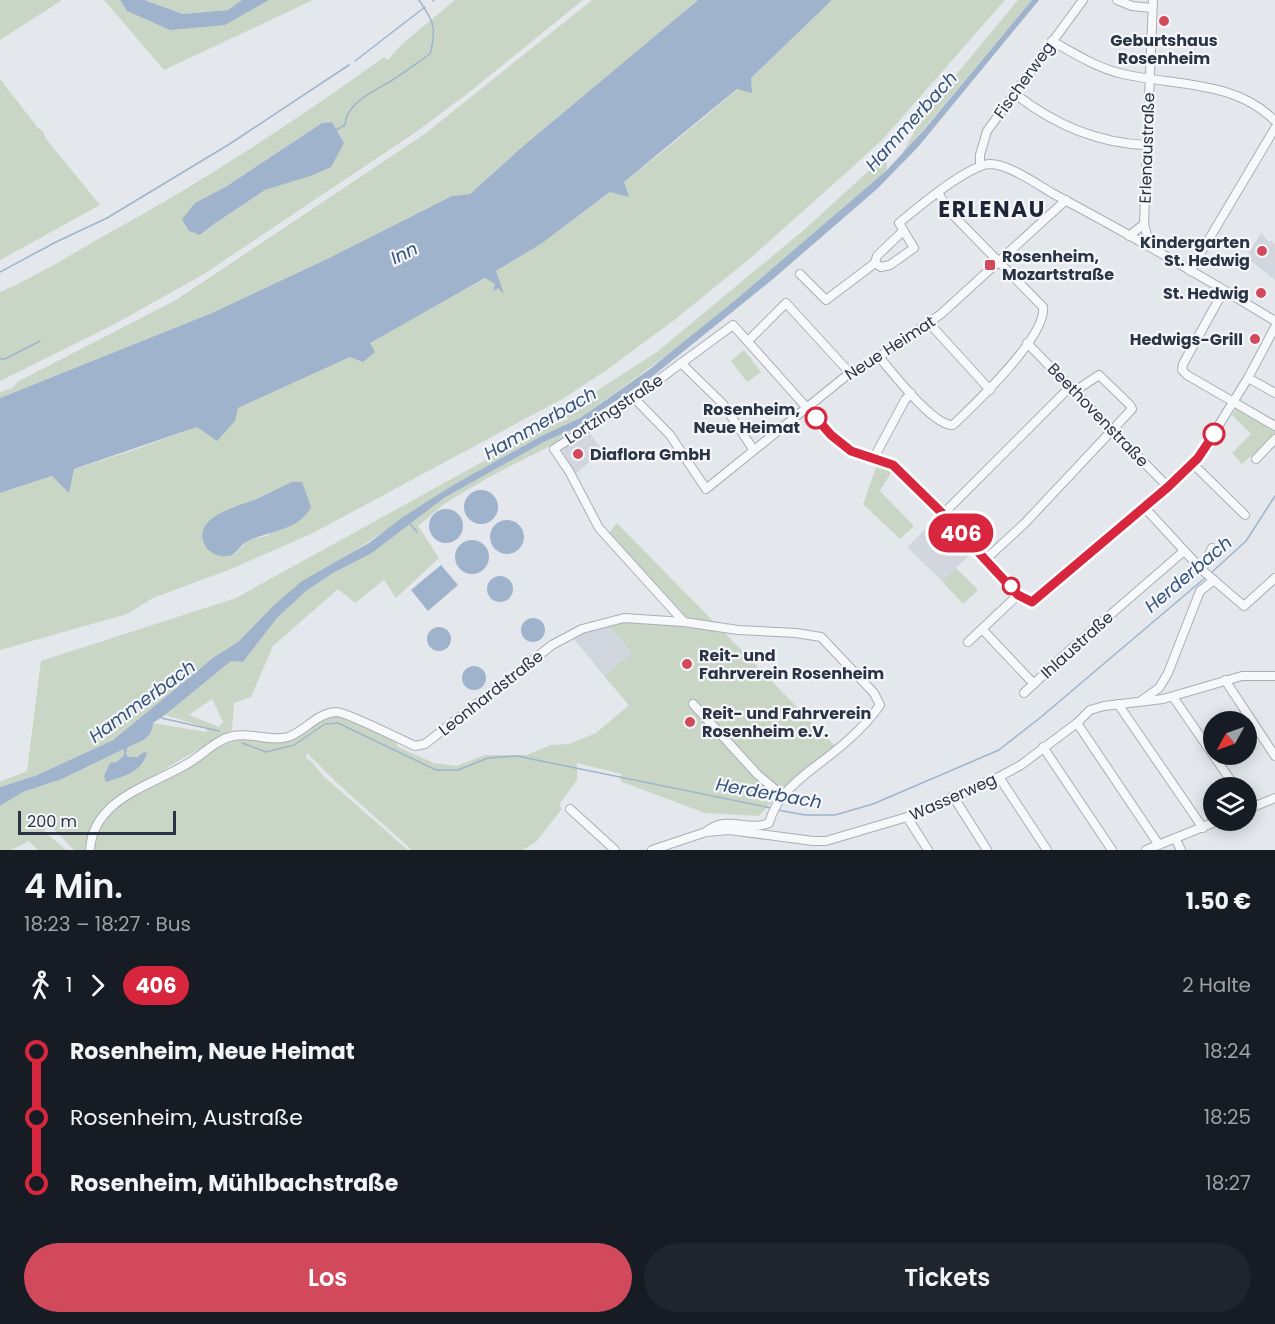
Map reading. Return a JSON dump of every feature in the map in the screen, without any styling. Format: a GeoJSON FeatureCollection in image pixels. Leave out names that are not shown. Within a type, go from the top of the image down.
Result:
{"type":"FeatureCollection","features":[{"type":"Feature","properties":{"kind":"street","name":"Fischerweg"},"geometry":{"type":"LineString","coordinates":[[980,166],[980,155],[987,131],[1083,0]]}},
{"type":"Feature","properties":{"kind":"street"},"geometry":{"type":"LineString","coordinates":[[1117,0],[1132,6],[1153,4]]}},
{"type":"Feature","properties":{"kind":"street","name":"Erlenaustraße"},"geometry":{"type":"LineString","coordinates":[[1153,4],[1143,224],[1157,253]]}},
{"type":"Feature","properties":{"kind":"street"},"geometry":{"type":"LineString","coordinates":[[1052,41],[1098,67],[1123,74],[1229,92],[1250,103],[1275,122]]}},
{"type":"Feature","properties":{"kind":"street"},"geometry":{"type":"LineString","coordinates":[[1014,93],[1038,112],[1077,130],[1117,143],[1146,145]]}},
{"type":"Feature","properties":{"kind":"street"},"geometry":{"type":"LineString","coordinates":[[1190,271],[1275,128]]}},
{"type":"Feature","properties":{"kind":"street"},"geometry":{"type":"LineString","coordinates":[[875,263],[881,267],[890,265],[914,248],[898,223],[938,192],[980,166],[993,164],[1015,172],[1066,200],[1275,321]]}},
{"type":"Feature","properties":{"kind":"street"},"geometry":{"type":"LineString","coordinates":[[879,357],[936,419],[953,425],[990,390],[1027,343],[1043,315],[1043,307],[948,210],[938,192]]}},
{"type":"Feature","properties":{"kind":"street","name":"Neue Heimat"},"geometry":{"type":"LineString","coordinates":[[634,398],[670,435],[706,489],[753,449],[850,374],[929,323],[1066,200]]}},
{"type":"Feature","properties":{"kind":"street","name":"Erlenaustraße"},"geometry":{"type":"LineString","coordinates":[[1129,236],[1143,224]]}},
{"type":"Feature","properties":{"kind":"street"},"geometry":{"type":"LineString","coordinates":[[800,274],[826,300],[875,263],[877,256],[903,231]]}},
{"type":"Feature","properties":{"kind":"street"},"geometry":{"type":"LineString","coordinates":[[1224,290],[1183,364],[1182,370],[1275,426]]}},
{"type":"Feature","properties":{"kind":"street"},"geometry":{"type":"LineString","coordinates":[[850,374],[786,303],[748,341],[831,435],[851,451],[893,465],[943,514],[1018,595],[1032,602],[1145,508],[1193,464],[1248,378],[1275,327]]}},
{"type":"Feature","properties":{"kind":"street"},"geometry":{"type":"LineString","coordinates":[[929,323],[990,390]]}},
{"type":"Feature","properties":{"kind":"street","name":"Lortzingstraße"},"geometry":{"type":"LineString","coordinates":[[684,622],[599,528],[569,471],[554,449],[634,398],[733,325],[748,341]]}},
{"type":"Feature","properties":{"kind":"street","name":"Beethovenstraße"},"geometry":{"type":"LineString","coordinates":[[1027,343],[1168,487]]}},
{"type":"Feature","properties":{"kind":"street"},"geometry":{"type":"LineString","coordinates":[[681,363],[723,404],[753,449]]}},
{"type":"Feature","properties":{"kind":"street"},"geometry":{"type":"LineString","coordinates":[[943,514],[1073,389],[1099,375],[1130,405],[1132,409],[1025,523],[986,559]]}},
{"type":"Feature","properties":{"kind":"street"},"geometry":{"type":"LineString","coordinates":[[1248,378],[1275,393]]}},
{"type":"Feature","properties":{"kind":"street"},"geometry":{"type":"LineString","coordinates":[[876,459],[883,441],[911,393]]}},
{"type":"Feature","properties":{"kind":"street"},"geometry":{"type":"LineString","coordinates":[[1256,459],[1275,439]]}},
{"type":"Feature","properties":{"kind":"street"},"geometry":{"type":"LineString","coordinates":[[1193,464],[1245,515]]}},
{"type":"Feature","properties":{"kind":"street"},"geometry":{"type":"LineString","coordinates":[[1145,508],[1202,570],[1244,606],[1275,578]]}},
{"type":"Feature","properties":{"kind":"street"},"geometry":{"type":"LineString","coordinates":[[1202,570],[1212,548]]}},
{"type":"Feature","properties":{"kind":"street","name":"Ihlaustraße"},"geometry":{"type":"LineString","coordinates":[[1024,693],[1073,647],[1184,551]]}},
{"type":"Feature","properties":{"kind":"street"},"geometry":{"type":"LineString","coordinates":[[1135,703],[1150,696],[1159,688],[1168,673],[1200,591],[1214,580]]}},
{"type":"Feature","properties":{"kind":"street"},"geometry":{"type":"LineString","coordinates":[[968,642],[1018,595]]}},
{"type":"Feature","properties":{"kind":"street","name":"Leonhardstraße"},"geometry":{"type":"LineString","coordinates":[[90,850],[96,825],[119,800],[189,763],[221,740],[242,735],[284,738],[300,732],[323,716],[338,711],[415,746],[420,746],[444,730],[552,645],[596,624],[624,618],[821,637],[874,693],[880,705],[872,717],[794,782],[783,796]]}},
{"type":"Feature","properties":{"kind":"street"},"geometry":{"type":"LineString","coordinates":[[982,629],[1034,684]]}},
{"type":"Feature","properties":{"kind":"street","name":"Wasserweg"},"geometry":{"type":"LineString","coordinates":[[706,832],[729,830],[826,841],[908,817],[999,777],[1021,765],[1077,723],[1090,710],[1173,697],[1242,676],[1275,676]]}},
{"type":"Feature","properties":{"kind":"street"},"geometry":{"type":"LineString","coordinates":[[1225,680],[1275,756]]}},
{"type":"Feature","properties":{"kind":"street"},"geometry":{"type":"LineString","coordinates":[[1173,697],[1228,777]]}},
{"type":"Feature","properties":{"kind":"street"},"geometry":{"type":"LineString","coordinates":[[652,850],[706,832],[714,825],[730,823],[760,826],[769,823],[772,811],[783,796],[758,775],[693,704]]}},
{"type":"Feature","properties":{"kind":"street"},"geometry":{"type":"LineString","coordinates":[[1118,704],[1203,828],[1146,850]]}},
{"type":"Feature","properties":{"kind":"street"},"geometry":{"type":"LineString","coordinates":[[1077,723],[1159,845]]}},
{"type":"Feature","properties":{"kind":"street"},"geometry":{"type":"LineString","coordinates":[[1043,747],[1112,850]]}},
{"type":"Feature","properties":{"kind":"street"},"geometry":{"type":"LineString","coordinates":[[999,777],[1047,850]]}},
{"type":"Feature","properties":{"kind":"street"},"geometry":{"type":"LineString","coordinates":[[953,796],[987,850]]}},
{"type":"Feature","properties":{"kind":"street"},"geometry":{"type":"LineString","coordinates":[[1257,804],[1275,798]]}},
{"type":"Feature","properties":{"kind":"street"},"geometry":{"type":"LineString","coordinates":[[570,809],[615,850]]}},
{"type":"Feature","properties":{"kind":"street"},"geometry":{"type":"LineString","coordinates":[[908,817],[928,850]]}},
{"type":"Feature","properties":{"kind":"street"},"geometry":{"type":"LineString","coordinates":[[1175,838],[1181,850]]}},
{"type":"Feature","properties":{"kind":"shaded area","name":"Kindergarten St. Hedwig"},"geometry":{"type":"Polygon","coordinates":[[[1261,233],[1275,245],[1275,280],[1246,257],[1261,233]]]}},
{"type":"Feature","properties":{"kind":"shaded area"},"geometry":{"type":"Polygon","coordinates":[[[589,432],[603,451],[575,474],[562,450],[589,432]]]}},
{"type":"Feature","properties":{"kind":"shaded area"},"geometry":{"type":"Polygon","coordinates":[[[939,516],[974,551],[942,581],[907,547],[939,516]]]}},
{"type":"Feature","properties":{"kind":"shaded area"},"geometry":{"type":"Polygon","coordinates":[[[608,624],[633,653],[604,676],[571,635],[608,624]]]}},
{"type":"Feature","properties":{"kind":"green space"},"geometry":{"type":"Polygon","coordinates":[[[0,0],[62,0],[0,40],[0,0]]]}},
{"type":"Feature","properties":{"kind":"green space"},"geometry":{"type":"Polygon","coordinates":[[[104,0],[120,0],[127,11],[225,25],[269,0],[313,0],[164,70],[104,0]]]}},
{"type":"Feature","properties":{"kind":"green space"},"geometry":{"type":"Polygon","coordinates":[[[144,0],[242,0],[228,10],[183,14],[144,0]]]}},
{"type":"Feature","properties":{"kind":"green space"},"geometry":{"type":"Polygon","coordinates":[[[455,0],[583,0],[467,94],[416,132],[204,274],[113,325],[0,381],[0,292],[51,266],[209,174],[315,106],[384,57],[388,60],[401,45],[455,0]],[[332,122],[322,123],[227,186],[195,203],[201,235],[265,190],[289,182],[344,143],[332,122]]]}},
{"type":"Feature","properties":{"kind":"green space"},"geometry":{"type":"Polygon","coordinates":[[[592,0],[698,0],[521,148],[470,194],[452,196],[327,259],[212,313],[0,398],[0,392],[13,388],[17,382],[176,300],[426,133],[592,0]]]}},
{"type":"Feature","properties":{"kind":"green space"},"geometry":{"type":"Polygon","coordinates":[[[832,0],[1005,0],[883,139],[847,172],[754,255],[677,318],[564,398],[313,533],[231,569],[153,598],[127,614],[0,650],[0,493],[197,427],[235,421],[238,408],[350,357],[369,343],[486,278],[495,284],[494,291],[498,288],[502,292],[496,271],[541,244],[624,182],[751,78],[832,0]],[[275,490],[255,499],[234,555],[247,541],[269,535],[275,490]]]}},
{"type":"Feature","properties":{"kind":"green space"},"geometry":{"type":"Polygon","coordinates":[[[1018,0],[1032,0],[901,156],[926,111],[1018,0]]]}},
{"type":"Feature","properties":{"kind":"green space"},"geometry":{"type":"Polygon","coordinates":[[[0,79],[100,205],[0,260],[0,79]]]}},
{"type":"Feature","properties":{"kind":"green space"},"geometry":{"type":"Polygon","coordinates":[[[886,155],[887,170],[677,348],[580,418],[541,436],[453,485],[273,606],[238,642],[214,657],[113,740],[35,776],[0,787],[0,782],[27,771],[41,661],[236,598],[520,441],[533,431],[569,419],[562,413],[657,352],[805,229],[886,155]]]}},
{"type":"Feature","properties":{"kind":"green space"},"geometry":{"type":"Polygon","coordinates":[[[744,350],[761,372],[747,382],[731,361],[744,350]]]}},
{"type":"Feature","properties":{"kind":"green space"},"geometry":{"type":"Polygon","coordinates":[[[1237,407],[1275,430],[1275,435],[1242,464],[1232,453],[1251,434],[1232,415],[1237,407]]]}},
{"type":"Feature","properties":{"kind":"green space"},"geometry":{"type":"Polygon","coordinates":[[[575,428],[550,446],[489,477],[444,504],[418,526],[439,558],[396,598],[384,580],[355,603],[338,589],[273,646],[251,697],[234,703],[232,730],[120,795],[99,813],[88,835],[86,850],[74,850],[49,824],[44,831],[66,850],[38,850],[29,841],[11,850],[0,850],[0,806],[23,792],[62,779],[124,749],[124,755],[104,776],[136,757],[128,757],[126,753],[128,747],[153,723],[206,732],[208,728],[165,715],[231,661],[243,662],[277,618],[306,591],[333,573],[372,553],[444,498],[544,442],[575,428]],[[212,699],[189,715],[219,727],[223,722],[212,699]]]}},
{"type":"Feature","properties":{"kind":"green space"},"geometry":{"type":"Polygon","coordinates":[[[878,462],[893,469],[880,491],[914,526],[900,539],[863,504],[878,462]]]}},
{"type":"Feature","properties":{"kind":"green space"},"geometry":{"type":"Polygon","coordinates":[[[617,523],[836,747],[780,793],[759,816],[705,813],[622,782],[620,778],[622,774],[577,763],[577,780],[560,803],[561,810],[536,842],[523,850],[412,850],[307,753],[306,758],[322,775],[408,850],[95,850],[97,834],[105,818],[118,804],[133,795],[172,776],[213,750],[231,742],[245,740],[285,742],[328,717],[335,716],[353,721],[396,741],[398,747],[434,763],[456,766],[485,755],[526,755],[551,745],[569,744],[596,733],[629,705],[604,676],[632,653],[608,624],[617,622],[688,626],[608,534],[617,523]]]}},
{"type":"Feature","properties":{"kind":"green space"},"geometry":{"type":"Polygon","coordinates":[[[956,568],[978,590],[963,604],[942,581],[956,568]]]}},
{"type":"Feature","properties":{"kind":"water"},"geometry":{"type":"Polygon","coordinates":[[[120,0],[144,0],[183,14],[228,10],[242,0],[269,0],[225,25],[170,30],[127,11],[120,0]]]}},
{"type":"Feature","properties":{"kind":"water","name":"Inn"},"geometry":{"type":"Polygon","coordinates":[[[698,0],[832,0],[751,78],[752,93],[737,89],[624,182],[629,197],[610,192],[541,244],[496,271],[504,294],[498,288],[493,292],[495,284],[485,278],[370,343],[375,352],[363,362],[350,357],[238,408],[235,421],[217,441],[197,427],[74,469],[69,493],[52,476],[0,493],[0,398],[212,313],[327,259],[452,196],[470,194],[521,148],[698,0]]]}},
{"type":"Feature","properties":{"kind":"water"},"geometry":{"type":"Polygon","coordinates":[[[1032,0],[1039,0],[918,147],[877,189],[773,279],[653,376],[575,428],[544,442],[444,498],[372,553],[333,573],[306,591],[277,618],[243,662],[231,661],[153,723],[145,739],[128,747],[126,753],[128,757],[137,757],[144,752],[147,753],[141,765],[136,769],[106,782],[104,776],[110,763],[117,762],[124,755],[124,749],[62,779],[23,792],[0,806],[0,787],[35,776],[113,740],[214,657],[238,642],[273,606],[302,581],[369,543],[400,519],[453,485],[541,436],[580,418],[650,369],[739,297],[887,170],[923,131],[1032,0]]]}},
{"type":"Feature","properties":{"kind":"water"},"geometry":{"type":"Polygon","coordinates":[[[332,122],[344,143],[331,167],[265,190],[200,235],[189,231],[182,219],[195,203],[227,186],[322,123],[332,122]]]}},
{"type":"Feature","properties":{"kind":"water"},"geometry":{"type":"Polygon","coordinates":[[[292,482],[302,482],[311,507],[299,521],[248,541],[230,556],[218,555],[206,547],[202,537],[209,521],[226,510],[292,482]]]}},
{"type":"Feature","properties":{"kind":"water"},"geometry":{"type":"Polygon","coordinates":[[[481,490],[493,495],[498,507],[493,519],[481,524],[469,519],[464,507],[469,495],[481,490]]]}},
{"type":"Feature","properties":{"kind":"water"},"geometry":{"type":"Polygon","coordinates":[[[446,509],[458,514],[463,526],[458,538],[446,543],[434,538],[429,526],[434,514],[446,509]]]}},
{"type":"Feature","properties":{"kind":"water"},"geometry":{"type":"Polygon","coordinates":[[[507,520],[519,525],[524,537],[519,549],[507,554],[495,549],[490,537],[495,525],[507,520]]]}},
{"type":"Feature","properties":{"kind":"water"},"geometry":{"type":"Polygon","coordinates":[[[472,540],[484,545],[489,557],[484,569],[472,574],[460,569],[455,557],[460,545],[472,540]]]}},
{"type":"Feature","properties":{"kind":"water"},"geometry":{"type":"Polygon","coordinates":[[[441,565],[458,585],[428,611],[411,590],[441,565]]]}},
{"type":"Feature","properties":{"kind":"water"},"geometry":{"type":"Polygon","coordinates":[[[500,576],[509,580],[513,589],[509,598],[500,602],[491,598],[487,589],[491,580],[500,576]]]}},
{"type":"Feature","properties":{"kind":"water"},"geometry":{"type":"Polygon","coordinates":[[[533,618],[542,621],[545,630],[542,639],[533,642],[524,639],[521,630],[524,621],[533,618]]]}},
{"type":"Feature","properties":{"kind":"water"},"geometry":{"type":"Polygon","coordinates":[[[439,627],[448,630],[451,639],[448,648],[439,651],[430,648],[427,639],[430,630],[439,627]]]}},
{"type":"Feature","properties":{"kind":"water"},"geometry":{"type":"Polygon","coordinates":[[[474,666],[483,669],[486,678],[483,687],[474,690],[465,687],[462,678],[465,669],[474,666]]]}},
{"type":"Feature","properties":{"kind":"waterway"},"geometry":{"type":"LineString","coordinates":[[336,130],[345,125],[350,110],[362,98],[430,54],[433,25],[419,0]]}},
{"type":"Feature","properties":{"kind":"waterway"},"geometry":{"type":"LineString","coordinates":[[355,61],[425,7]]}},
{"type":"Feature","properties":{"kind":"waterway"},"geometry":{"type":"LineString","coordinates":[[0,272],[107,218],[228,145],[349,65]]}},
{"type":"Feature","properties":{"kind":"waterway"},"geometry":{"type":"LineString","coordinates":[[0,359],[5,359],[40,341]]}},
{"type":"Feature","properties":{"kind":"waterway","name":"Herderbach"},"geometry":{"type":"LineString","coordinates":[[1211,573],[1246,541],[1275,496]]}},
{"type":"Feature","properties":{"kind":"waterway"},"geometry":{"type":"LineString","coordinates":[[410,524],[417,532]]}},
{"type":"Feature","properties":{"kind":"waterway","name":"Herderbach"},"geometry":{"type":"LineString","coordinates":[[778,810],[805,815],[835,815],[873,804],[999,750],[1205,578]]}},
{"type":"Feature","properties":{"kind":"waterway","name":"Herderbach"},"geometry":{"type":"LineString","coordinates":[[161,718],[219,731]]}},
{"type":"Feature","properties":{"kind":"waterway","name":"Herderbach"},"geometry":{"type":"LineString","coordinates":[[242,743],[266,752],[294,745],[325,724],[338,723],[436,770],[458,770],[488,758],[517,756],[771,808]]}},
{"type":"Feature","properties":{"kind":"bus line","name":"406"},"geometry":{"type":"LineString","coordinates":[[816,418],[831,435],[851,451],[893,465],[943,514],[1018,595],[1032,602],[1168,487],[1198,458],[1214,434]]}},
{"type":"Feature","properties":{"kind":"place","name":"Geburtshaus Rosenheim"},"geometry":{"type":"Point","coordinates":[1164,21]}},
{"type":"Feature","properties":{"kind":"place","name":"Kindergarten St. Hedwig"},"geometry":{"type":"Point","coordinates":[1262,251]}},
{"type":"Feature","properties":{"kind":"place","name":"Rosenheim, Mozartstraße"},"geometry":{"type":"Point","coordinates":[990,265]}},
{"type":"Feature","properties":{"kind":"place","name":"St. Hedwig"},"geometry":{"type":"Point","coordinates":[1261,293]}},
{"type":"Feature","properties":{"kind":"place","name":"Hedwigs-Grill"},"geometry":{"type":"Point","coordinates":[1255,339]}},
{"type":"Feature","properties":{"kind":"place","name":"Rosenheim, Neue Heimat"},"geometry":{"type":"Point","coordinates":[816,418]}},
{"type":"Feature","properties":{"kind":"place","name":"Diaflora GmbH"},"geometry":{"type":"Point","coordinates":[578,454]}},
{"type":"Feature","properties":{"kind":"place","name":"Reit- und Fahrverein Rosenheim"},"geometry":{"type":"Point","coordinates":[687,664]}},
{"type":"Feature","properties":{"kind":"place","name":"Reit- und Fahrverein Rosenheim e.V."},"geometry":{"type":"Point","coordinates":[690,722]}},
{"type":"Feature","properties":{"kind":"district","name":"ERLENAU"},"geometry":{"type":"Point","coordinates":[992,209]}},
{"type":"Feature","properties":{"kind":"water label","name":"Hammerbach"},"geometry":{"type":"Point","coordinates":[911,121]}},
{"type":"Feature","properties":{"kind":"water label","name":"Hammerbach"},"geometry":{"type":"Point","coordinates":[540,423]}},
{"type":"Feature","properties":{"kind":"water label","name":"Hammerbach"},"geometry":{"type":"Point","coordinates":[142,701]}}]}
